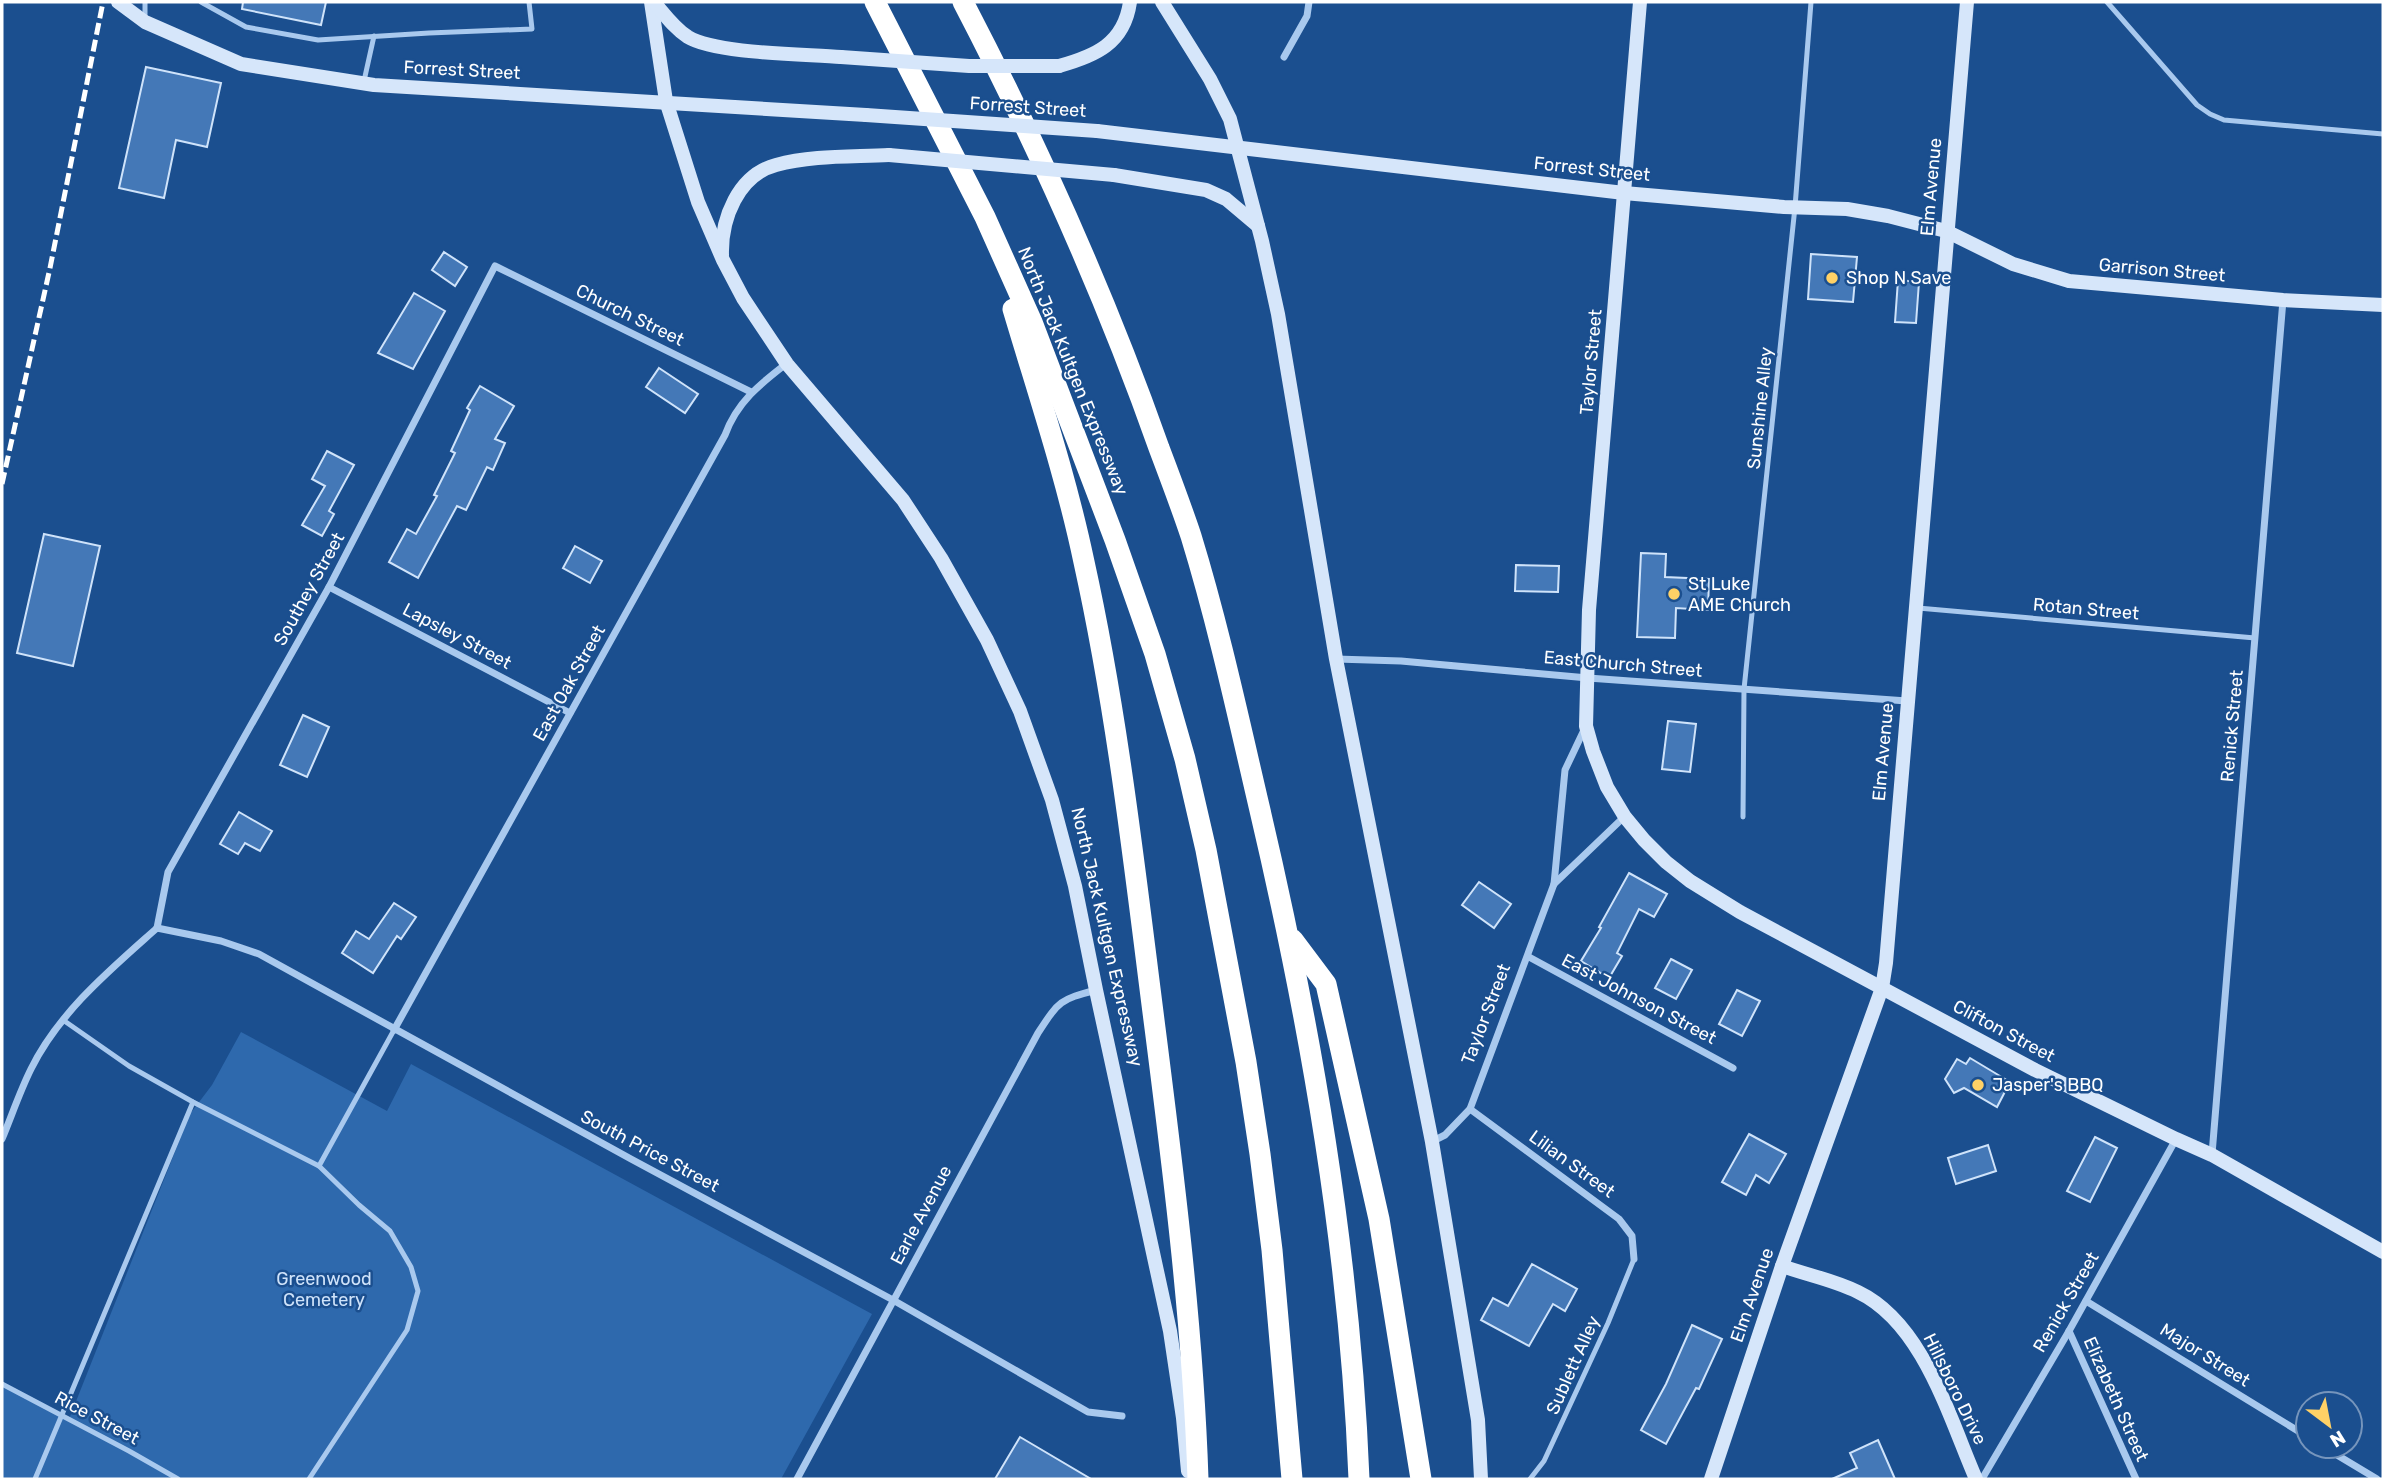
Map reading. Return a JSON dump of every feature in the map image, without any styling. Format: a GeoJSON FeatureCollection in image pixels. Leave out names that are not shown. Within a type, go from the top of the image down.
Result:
{"type":"FeatureCollection","features":[{"type":"Feature","properties":{"kind":"highway","name":"North Jack Kultgen Expressway"},"geometry":{"type":"LineString","coordinates":[[875,2],[985,216],[1032,322],[1155,654],[1185,759],[1206,850],[1258,1141],[1272,1250],[1292,1479]]}},
{"type":"Feature","properties":{"kind":"highway"},"geometry":{"type":"LineString","coordinates":[[963,2],[1001,75],[1077,241],[1130,366],[1190,534],[1235,700],[1290,936],[1321,1117],[1345,1279],[1359,1479]]}},
{"type":"Feature","properties":{"kind":"highway"},"geometry":{"type":"LineString","coordinates":[[985,216],[1049,427],[1084,559],[1114,712],[1177,1220],[1197,1430],[1198,1479]]}},
{"type":"Feature","properties":{"kind":"highway"},"geometry":{"type":"LineString","coordinates":[[1290,936],[1326,984],[1379,1219],[1421,1479]]}},
{"type":"Feature","properties":{"kind":"main road","name":"Forrest Street"},"geometry":{"type":"LineString","coordinates":[[118,2],[145,22],[241,64],[364,83],[1097,131],[1624,193],[1847,209],[1888,216],[1947,232]]}},
{"type":"Feature","properties":{"kind":"main road"},"geometry":{"type":"LineString","coordinates":[[652,2],[674,27],[691,39],[712,47],[969,66],[1059,66],[1089,58],[1108,46],[1121,30],[1130,2]]}},
{"type":"Feature","properties":{"kind":"main road","name":"North Jack Kultgen Expressway"},"geometry":{"type":"LineString","coordinates":[[652,2],[666,101],[698,202],[723,260],[743,298],[787,364],[903,500],[987,640],[1020,710],[1052,800],[1075,886],[1170,1331],[1189,1479]]}},
{"type":"Feature","properties":{"kind":"main road"},"geometry":{"type":"LineString","coordinates":[[1162,2],[1210,79],[1230,119],[1240,149],[1278,314],[1336,659],[1432,1142],[1478,1420],[1481,1479]]}},
{"type":"Feature","properties":{"kind":"main road","name":"Taylor Street"},"geometry":{"type":"LineString","coordinates":[[1625,817],[1607,787],[1586,726],[1589,610],[1640,2]]}},
{"type":"Feature","properties":{"kind":"main road","name":"Elm Avenue"},"geometry":{"type":"LineString","coordinates":[[1711,1479],[1782,1266],[1882,988],[1967,2]]}},
{"type":"Feature","properties":{"kind":"main road"},"geometry":{"type":"LineString","coordinates":[[723,260],[722,237],[730,206],[755,176],[774,165],[804,160],[889,155],[1114,175],[1206,190],[1226,199],[1258,226]]}},
{"type":"Feature","properties":{"kind":"main road","name":"Garrison Street"},"geometry":{"type":"LineString","coordinates":[[1947,232],[2013,264],[2069,281],[2283,300],[2383,305]]}},
{"type":"Feature","properties":{"kind":"main road","name":"Clifton Street"},"geometry":{"type":"LineString","coordinates":[[1625,817],[1666,862],[1690,881],[1740,912],[2035,1070],[2212,1155],[2383,1252]]}},
{"type":"Feature","properties":{"kind":"main road","name":"Hillsboro Drive"},"geometry":{"type":"LineString","coordinates":[[1782,1266],[1860,1292],[1896,1320],[1912,1341],[1936,1385],[1976,1479]]}},
{"type":"Feature","properties":{"kind":"street"},"geometry":{"type":"LineString","coordinates":[[1284,57],[1307,16],[1309,2]]}},
{"type":"Feature","properties":{"kind":"street","name":"Church Street"},"geometry":{"type":"LineString","coordinates":[[495,266],[751,392]]}},
{"type":"Feature","properties":{"kind":"street","name":"Southey Street"},"geometry":{"type":"LineString","coordinates":[[157,928],[168,872],[329,587],[495,266]]}},
{"type":"Feature","properties":{"kind":"street","name":"Renick Street"},"geometry":{"type":"LineString","coordinates":[[2212,1155],[2283,300]]}},
{"type":"Feature","properties":{"kind":"street","name":"East Oak Street"},"geometry":{"type":"LineString","coordinates":[[394,1030],[730,422],[751,392],[787,364]]}},
{"type":"Feature","properties":{"kind":"street","name":"Lapsley Street"},"geometry":{"type":"LineString","coordinates":[[329,587],[570,713]]}},
{"type":"Feature","properties":{"kind":"street","name":"East Church Street"},"geometry":{"type":"LineString","coordinates":[[1336,659],[1401,661],[1588,678],[1907,701]]}},
{"type":"Feature","properties":{"kind":"street","name":"Taylor Street"},"geometry":{"type":"LineString","coordinates":[[1432,1142],[1445,1135],[1470,1109],[1529,957],[1554,884],[1565,771],[1586,726]]}},
{"type":"Feature","properties":{"kind":"street","name":"Taylor Street"},"geometry":{"type":"LineString","coordinates":[[1554,884],[1625,817]]}},
{"type":"Feature","properties":{"kind":"street"},"geometry":{"type":"LineString","coordinates":[[2,1139],[32,1067],[63,1020],[108,972],[157,928]]}},
{"type":"Feature","properties":{"kind":"street","name":"South Price Street"},"geometry":{"type":"LineString","coordinates":[[157,928],[221,941],[259,954],[893,1300],[1088,1412],[1122,1416]]}},
{"type":"Feature","properties":{"kind":"street","name":"East Johnson Street"},"geometry":{"type":"LineString","coordinates":[[1529,957],[1733,1068]]}},
{"type":"Feature","properties":{"kind":"street","name":"Earle Avenue"},"geometry":{"type":"LineString","coordinates":[[797,1479],[1038,1032],[1054,1008],[1067,998],[1096,990]]}},
{"type":"Feature","properties":{"kind":"street","name":"Lilian Street"},"geometry":{"type":"LineString","coordinates":[[1470,1109],[1619,1219],[1632,1236],[1634,1259]]}},
{"type":"Feature","properties":{"kind":"street","name":"Renick Street"},"geometry":{"type":"LineString","coordinates":[[1982,1479],[2086,1301],[2176,1139]]}},
{"type":"Feature","properties":{"kind":"street","name":"Major Street"},"geometry":{"type":"LineString","coordinates":[[2086,1301],[2294,1428]]}},
{"type":"Feature","properties":{"kind":"street","name":"Elizabeth Street"},"geometry":{"type":"LineString","coordinates":[[2068,1331],[2136,1479]]}},
{"type":"Feature","properties":{"kind":"street"},"geometry":{"type":"LineString","coordinates":[[2345,1460],[2376,1479]]}},
{"type":"Feature","properties":{"kind":"lane"},"geometry":{"type":"LineString","coordinates":[[145,2],[145,22]]}},
{"type":"Feature","properties":{"kind":"lane"},"geometry":{"type":"LineString","coordinates":[[201,2],[246,27],[318,40],[531,29],[529,2]]}},
{"type":"Feature","properties":{"kind":"lane","name":"Sunshine Alley"},"geometry":{"type":"LineString","coordinates":[[1743,817],[1744,689],[1795,207],[1811,2]]}},
{"type":"Feature","properties":{"kind":"lane"},"geometry":{"type":"LineString","coordinates":[[2107,2],[2197,105],[2210,114],[2224,120],[2383,134]]}},
{"type":"Feature","properties":{"kind":"lane"},"geometry":{"type":"LineString","coordinates":[[364,83],[374,36]]}},
{"type":"Feature","properties":{"kind":"lane","name":"Rotan Street"},"geometry":{"type":"LineString","coordinates":[[1914,608],[2255,638]]}},
{"type":"Feature","properties":{"kind":"lane"},"geometry":{"type":"LineString","coordinates":[[63,1020],[129,1066],[192,1102],[319,1166],[390,1231],[411,1267],[418,1291],[407,1330],[309,1479]]}},
{"type":"Feature","properties":{"kind":"lane"},"geometry":{"type":"LineString","coordinates":[[319,1166],[394,1030]]}},
{"type":"Feature","properties":{"kind":"lane"},"geometry":{"type":"LineString","coordinates":[[34,1479],[192,1102]]}},
{"type":"Feature","properties":{"kind":"lane","name":"Sublett Alley"},"geometry":{"type":"LineString","coordinates":[[1530,1479],[1544,1461],[1569,1409],[1634,1259]]}},
{"type":"Feature","properties":{"kind":"lane","name":"Rice Street"},"geometry":{"type":"LineString","coordinates":[[2,1384],[178,1479]]}},
{"type":"Feature","properties":{"kind":"green space","name":"Greenwood Cemetery"},"geometry":{"type":"Polygon","coordinates":[[[241,1032],[387,1111],[411,1064],[872,1314],[781,1479],[2,1479],[2,1384],[69,1419],[190,1114],[212,1085],[241,1032]]]}},
{"type":"Feature","properties":{"kind":"building"},"geometry":{"type":"Polygon","coordinates":[[[243,2],[326,2],[321,25],[242,9],[243,2]]]}},
{"type":"Feature","properties":{"kind":"building"},"geometry":{"type":"Polygon","coordinates":[[[146,67],[221,83],[207,147],[176,140],[164,198],[119,188],[146,67]]]}},
{"type":"Feature","properties":{"kind":"building"},"geometry":{"type":"Polygon","coordinates":[[[444,252],[467,267],[455,286],[432,270],[444,252]]]}},
{"type":"Feature","properties":{"kind":"building","name":"Shop N Save"},"geometry":{"type":"Polygon","coordinates":[[[1811,254],[1857,257],[1853,302],[1808,299],[1811,254]]]}},
{"type":"Feature","properties":{"kind":"building"},"geometry":{"type":"Polygon","coordinates":[[[1898,280],[1919,282],[1916,323],[1895,322],[1898,280]]]}},
{"type":"Feature","properties":{"kind":"building"},"geometry":{"type":"Polygon","coordinates":[[[414,293],[445,311],[413,369],[378,353],[414,293]]]}},
{"type":"Feature","properties":{"kind":"building"},"geometry":{"type":"Polygon","coordinates":[[[659,368],[698,394],[685,413],[646,387],[659,368]]]}},
{"type":"Feature","properties":{"kind":"building"},"geometry":{"type":"Polygon","coordinates":[[[480,386],[514,406],[495,439],[505,443],[493,470],[487,467],[466,510],[457,506],[418,578],[389,562],[407,529],[416,534],[437,496],[434,495],[455,453],[451,451],[470,410],[467,408],[480,386]]]}},
{"type":"Feature","properties":{"kind":"building"},"geometry":{"type":"Polygon","coordinates":[[[327,451],[354,465],[329,511],[334,514],[322,536],[302,525],[325,486],[312,479],[327,451]]]}},
{"type":"Feature","properties":{"kind":"building"},"geometry":{"type":"Polygon","coordinates":[[[44,534],[100,546],[73,666],[17,653],[44,534]]]}},
{"type":"Feature","properties":{"kind":"building"},"geometry":{"type":"Polygon","coordinates":[[[575,546],[602,561],[590,583],[563,568],[575,546]]]}},
{"type":"Feature","properties":{"kind":"building","name":"St Luke AME Church"},"geometry":{"type":"Polygon","coordinates":[[[1641,553],[1666,554],[1665,577],[1709,579],[1708,610],[1676,608],[1675,638],[1637,637],[1641,553]]]}},
{"type":"Feature","properties":{"kind":"building"},"geometry":{"type":"Polygon","coordinates":[[[1516,565],[1559,566],[1558,592],[1515,591],[1516,565]]]}},
{"type":"Feature","properties":{"kind":"building"},"geometry":{"type":"Polygon","coordinates":[[[303,715],[329,727],[307,777],[280,765],[303,715]]]}},
{"type":"Feature","properties":{"kind":"building"},"geometry":{"type":"Polygon","coordinates":[[[1668,721],[1696,724],[1690,772],[1662,769],[1668,721]]]}},
{"type":"Feature","properties":{"kind":"building"},"geometry":{"type":"Polygon","coordinates":[[[239,812],[272,831],[260,851],[245,843],[238,854],[220,844],[239,812]]]}},
{"type":"Feature","properties":{"kind":"building"},"geometry":{"type":"Polygon","coordinates":[[[1629,873],[1667,894],[1654,917],[1639,909],[1617,953],[1622,956],[1609,978],[1581,961],[1629,873]]]}},
{"type":"Feature","properties":{"kind":"building"},"geometry":{"type":"Polygon","coordinates":[[[1479,882],[1511,904],[1494,928],[1462,905],[1479,882]]]}},
{"type":"Feature","properties":{"kind":"building"},"geometry":{"type":"Polygon","coordinates":[[[394,903],[416,917],[401,939],[397,936],[373,973],[342,953],[356,931],[369,939],[394,903]]]}},
{"type":"Feature","properties":{"kind":"building"},"geometry":{"type":"Polygon","coordinates":[[[1671,959],[1692,970],[1676,999],[1655,988],[1671,959]]]}},
{"type":"Feature","properties":{"kind":"building"},"geometry":{"type":"Polygon","coordinates":[[[1737,990],[1760,1001],[1742,1036],[1719,1024],[1737,990]]]}},
{"type":"Feature","properties":{"kind":"building","name":"Jasper's BBQ"},"geometry":{"type":"Polygon","coordinates":[[[1970,1058],[2010,1082],[1997,1107],[1964,1088],[1954,1093],[1945,1079],[1957,1059],[1966,1064],[1970,1058]]]}},
{"type":"Feature","properties":{"kind":"building"},"geometry":{"type":"Polygon","coordinates":[[[1749,1134],[1786,1154],[1769,1183],[1756,1175],[1746,1195],[1722,1182],[1749,1134]]]}},
{"type":"Feature","properties":{"kind":"building"},"geometry":{"type":"Polygon","coordinates":[[[2095,1137],[2117,1148],[2090,1202],[2067,1191],[2095,1137]]]}},
{"type":"Feature","properties":{"kind":"building"},"geometry":{"type":"Polygon","coordinates":[[[1988,1145],[1996,1171],[1956,1184],[1948,1158],[1988,1145]]]}},
{"type":"Feature","properties":{"kind":"building"},"geometry":{"type":"Polygon","coordinates":[[[1532,1264],[1577,1289],[1565,1311],[1553,1304],[1529,1346],[1481,1320],[1493,1298],[1508,1306],[1532,1264]]]}},
{"type":"Feature","properties":{"kind":"building"},"geometry":{"type":"Polygon","coordinates":[[[1692,1325],[1722,1339],[1699,1389],[1696,1388],[1666,1444],[1641,1430],[1666,1384],[1692,1325]]]}},
{"type":"Feature","properties":{"kind":"building"},"geometry":{"type":"Polygon","coordinates":[[[1020,1437],[1091,1479],[995,1479],[1020,1437]]]}},
{"type":"Feature","properties":{"kind":"building"},"geometry":{"type":"Polygon","coordinates":[[[1878,1440],[1895,1479],[1832,1479],[1857,1468],[1850,1453],[1878,1440]]]}},
{"type":"Feature","properties":{"kind":"railway"},"geometry":{"type":"LineString","coordinates":[[2,484],[50,268],[103,2]]}},
{"type":"Feature","properties":{"kind":"place","name":"Shop N Save"},"geometry":{"type":"Point","coordinates":[1832,278]}},
{"type":"Feature","properties":{"kind":"place","name":"St Luke AME Church"},"geometry":{"type":"Point","coordinates":[1674,594]}},
{"type":"Feature","properties":{"kind":"place","name":"Jasper's BBQ"},"geometry":{"type":"Point","coordinates":[1978,1085]}}]}
